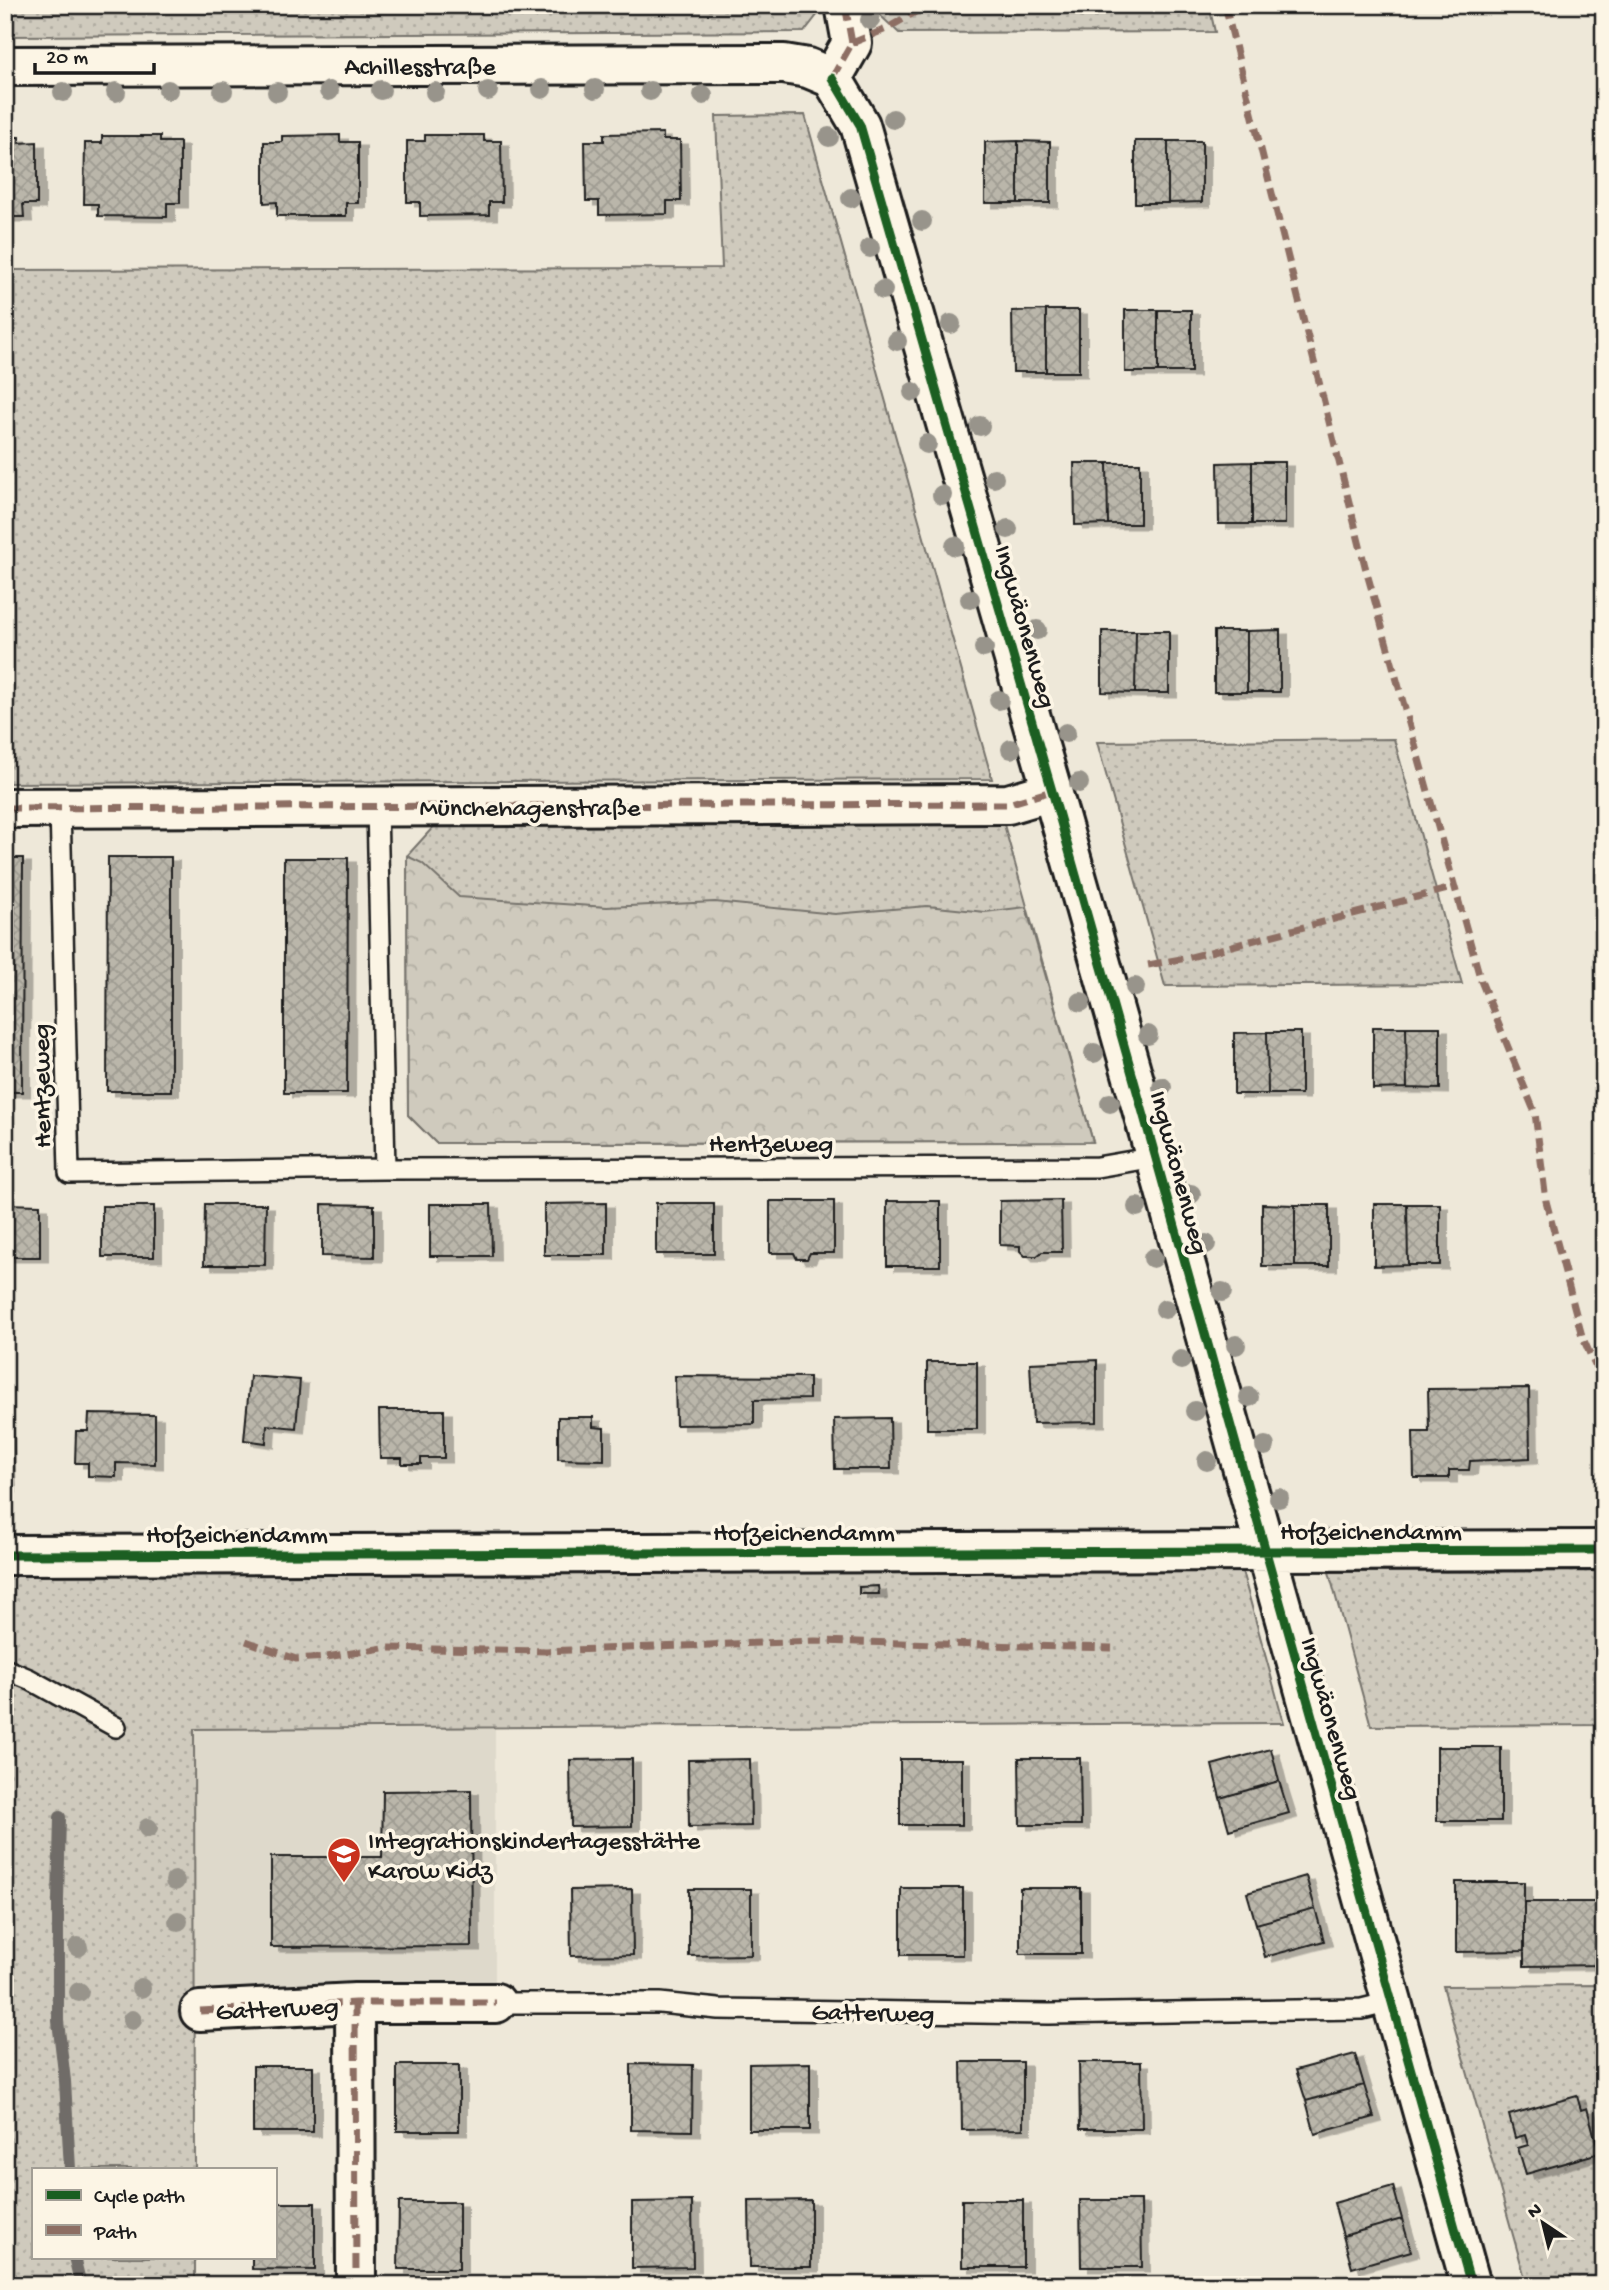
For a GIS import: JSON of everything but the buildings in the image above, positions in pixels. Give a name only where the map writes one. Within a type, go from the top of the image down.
[{"type":"street","points":[[832,78],[852,43],[845,5]]},
{"type":"street","name":"Achillesstraße","points":[[5,66],[784,64],[808,68],[832,78]]},
{"type":"street","name":"Ingwäonenweg","points":[[832,78],[860,125],[1052,791],[1471,2285]]},
{"type":"street","name":"Münchehagenstraße","points":[[5,808],[1008,804],[1052,791]]},
{"type":"street","name":"Hofzeichendamm","points":[[5,1555],[1604,1550]]},
{"type":"street","name":"Gatterweg","points":[[200,2011],[355,2003],[496,2003]]},
{"type":"street","name":"Gatterweg","points":[[355,2003],[356,2285]]},
{"type":"lane","points":[[377,806],[385,1169]]},
{"type":"lane","name":"Hentzeweg","points":[[60,807],[69,1173],[385,1169],[1097,1167],[1155,1157]]},
{"type":"lane","points":[[5,1669],[29,1679],[116,1727]]},
{"type":"lane","name":"Gatterweg","points":[[496,2003],[660,2003],[718,2009],[1049,2014],[1362,2009],[1390,2002]]},
{"type":"shaded area","name":"Integrationskindertagesstätte Karow Kidz","points":[[495,1728],[495,1988],[194,1988],[194,1729]]},
{"type":"green space","points":[[5,5],[825,5],[804,32],[5,36]]},
{"type":"green space","points":[[869,5],[1209,5],[1215,32],[899,33]]},
{"type":"green space","points":[[805,115],[992,779],[5,783],[5,270],[722,268],[716,116]]},
{"type":"green space","points":[[1394,739],[1462,984],[1165,986],[1097,742]]},
{"type":"green space","points":[[1003,821],[1093,1142],[436,1143],[408,1115],[407,856],[436,824]]},
{"type":"green space","points":[[407,856],[422,863],[459,897],[607,907],[715,902],[835,914],[927,906],[985,912],[1026,907],[1093,1142],[436,1143],[408,1115]]},
{"type":"green space","points":[[1242,1571],[1284,1723],[194,1729],[195,2168],[32,2168],[32,2258],[195,2258],[195,2285],[5,2285],[5,1575]]},
{"type":"green space","points":[[1604,1571],[1604,1725],[1371,1726],[1329,1572]]},
{"type":"green space","points":[[1604,1985],[1604,2285],[1527,2285],[1443,1986]]},
{"type":"waterway","points":[[60,1817],[58,2021],[65,2081],[70,2168]]},
{"type":"waterway","points":[[74,2258],[81,2285]]},
{"type":"marked path","points":[[832,78],[852,43],[845,5]]},
{"type":"marked path","points":[[852,43],[886,29],[924,7],[940,5]]},
{"type":"marked path","points":[[1225,5],[1365,566],[1481,981],[1535,1113],[1546,1201],[1582,1336],[1604,1386]]},
{"type":"marked path","points":[[5,808],[1008,804],[1052,791]]},
{"type":"marked path","points":[[1148,965],[1187,958],[1455,887]]},
{"type":"marked path","points":[[246,1641],[296,1659],[383,1648],[546,1651],[815,1641],[1112,1648]]},
{"type":"marked path","points":[[355,2003],[356,2285]]},
{"type":"marked path","points":[[200,2011],[355,2003],[496,2003]]},
{"type":"cycle path","points":[[832,78],[860,125],[1119,1026],[1471,2285]]},
{"type":"cycle path","points":[[5,1555],[1604,1550]]},
{"type":"place","name":"Integrationskindertagesstätte Karow Kidz","points":[[344,1884]]}]
